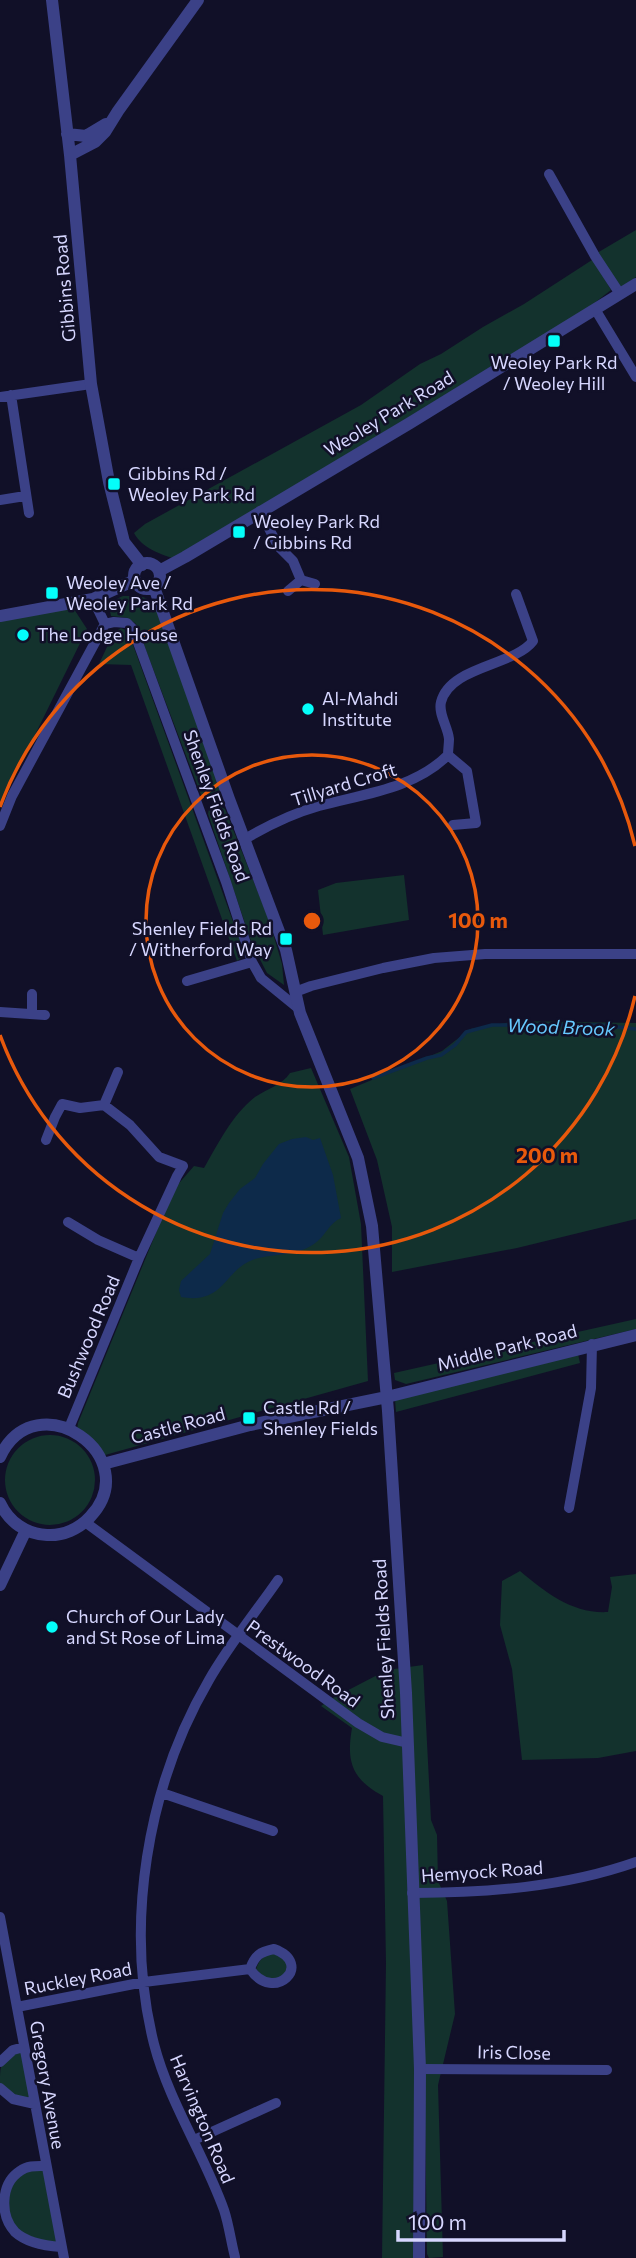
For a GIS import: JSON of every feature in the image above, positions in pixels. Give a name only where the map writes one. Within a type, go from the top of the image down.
[{"type":"street","name":"Gibbins Road","points":[[52,0],[70,155],[91,384],[109,482],[124,542],[142,565]]},
{"type":"street","points":[[70,155],[106,132],[198,0]]},
{"type":"street","points":[[67,134],[86,136],[113,119]]},
{"type":"street","points":[[549,174],[595,256],[620,294]]},
{"type":"street","name":"Weoley Park Road","points":[[159,571],[410,423],[636,284]]},
{"type":"street","points":[[595,309],[636,377]]},
{"type":"street","points":[[29,513],[5,396],[91,384]]},
{"type":"street","points":[[0,500],[25,496]]},
{"type":"street","points":[[260,511],[278,546],[293,561],[301,580]]},
{"type":"street","points":[[149,564],[159,571],[159,581],[154,587],[143,588],[135,580],[136,570],[142,565],[149,564]]},
{"type":"street","points":[[0,617],[93,599],[135,580]]},
{"type":"street","points":[[301,580],[316,584]]},
{"type":"street","points":[[288,591],[301,580]]},
{"type":"street","name":"Shenley Fields Road","points":[[154,587],[286,950],[299,1009]]},
{"type":"street","points":[[453,825],[476,823],[467,771],[448,755],[449,738],[440,708],[441,699],[452,685],[480,668],[527,649],[533,641],[516,594]]},
{"type":"street","points":[[0,826],[12,796],[105,624],[93,599]]},
{"type":"street","name":"Shenley Fields Road","points":[[105,624],[127,623],[133,629],[226,882],[252,962],[261,978],[303,1013],[358,1158],[368,1203],[387,1396],[408,1743],[420,2069],[419,2258]]},
{"type":"street","name":"Tillyard Croft","points":[[245,839],[316,807],[416,779],[448,755]]},
{"type":"street","points":[[295,992],[383,968],[434,958],[485,954],[636,954]]},
{"type":"street","points":[[187,981],[252,962]]},
{"type":"street","points":[[32,994],[32,1013]]},
{"type":"street","points":[[0,1013],[46,1014]]},
{"type":"street","points":[[47,1140],[62,1104],[80,1108],[104,1105],[118,1072]]},
{"type":"street","name":"Bushwood Road","points":[[69,1429],[139,1258],[183,1167],[159,1157],[130,1125],[104,1105]]},
{"type":"street","name":"Bushwood Road","points":[[68,1222],[97,1240],[139,1258]]},
{"type":"street","name":"Middle Park Road","points":[[387,1396],[636,1335]]},
{"type":"street","points":[[569,1508],[591,1388],[592,1344]]},
{"type":"street","name":"Castle Road","points":[[103,1464],[250,1425],[387,1396]]},
{"type":"street","points":[[0,1457],[9,1443],[26,1430],[48,1425],[69,1429],[92,1444],[103,1464],[105,1481],[100,1504],[85,1522],[63,1534],[50,1535],[26,1530],[9,1517],[0,1503]]},
{"type":"street","name":"Prestwood Road","points":[[85,1522],[358,1723],[382,1737],[408,1743]]},
{"type":"street","points":[[0,1585],[26,1530]]},
{"type":"street","name":"Harvington Road","points":[[235,2258],[225,2212],[167,2083],[154,2044],[140,1938],[144,1875],[153,1821],[178,1743],[202,1694],[278,1580]]},
{"type":"street","points":[[162,1793],[272,1831]]},
{"type":"street","name":"Hemyock Road","points":[[412,1893],[528,1887],[614,1870],[636,1862]]},
{"type":"street","name":"Gregory Avenue","points":[[0,1917],[62,2253]]},
{"type":"street","name":"Ruckley Road","points":[[17,2007],[144,1982],[250,1969]]},
{"type":"street","points":[[0,2062],[13,2050],[24,2047]]},
{"type":"street","name":"Iris Close","points":[[420,2069],[445,2067],[607,2070]]},
{"type":"street","points":[[0,2088],[13,2099],[35,2104]]},
{"type":"street","points":[[194,2140],[276,2103]]},
{"type":"street","points":[[46,2166],[31,2166],[20,2170],[12,2178],[2,2198],[1,2212],[16,2233],[62,2253]]},
{"type":"green space","points":[[636,230],[636,277],[621,287],[597,253]]},
{"type":"green space","points":[[592,260],[611,290],[588,308],[175,559],[147,547],[137,538],[134,533],[145,524],[361,405],[420,364],[524,304]]},
{"type":"green space","points":[[123,596],[145,598],[155,606],[222,793],[213,799],[201,795],[136,624],[128,618],[111,616],[112,603]]},
{"type":"green space","points":[[72,606],[87,629],[0,806],[0,621]]},
{"type":"green space","points":[[121,628],[128,631],[244,952],[237,961],[131,665],[99,664],[114,632]]},
{"type":"green space","points":[[217,805],[225,809],[269,920],[282,964],[284,985],[267,973],[252,944],[208,814],[209,809]]},
{"type":"green space","points":[[404,875],[409,920],[323,935],[318,890],[336,883]]},
{"type":"green space","points":[[517,1021],[636,1023],[636,1219],[517,1248],[392,1272],[392,1227],[377,1160],[350,1089],[442,1051],[470,1029]]},
{"type":"green space","points":[[311,1068],[349,1157],[361,1224],[368,1381],[98,1457],[77,1430],[78,1423],[174,1189],[194,1166],[204,1168],[226,1130],[247,1104],[283,1081],[290,1073]]},
{"type":"green space","points":[[636,1319],[636,1329],[406,1384],[395,1380],[394,1373]]},
{"type":"green space","points":[[578,1354],[580,1363],[396,1412],[395,1400]]},
{"type":"green space","points":[[50,1435],[67,1438],[82,1448],[92,1463],[95,1480],[92,1497],[82,1512],[67,1522],[50,1525],[33,1522],[18,1512],[8,1497],[5,1480],[8,1463],[18,1448],[33,1438]]},
{"type":"green space","points":[[520,1571],[561,1601],[595,1612],[608,1612],[612,1587],[610,1577],[636,1574],[636,1751],[598,1758],[522,1760],[512,1669],[500,1625],[502,1581]]},
{"type":"green space","points":[[423,1665],[431,1820],[437,1835],[438,1881],[447,1901],[455,2014],[438,2085],[443,2257],[429,2258],[427,2254],[424,2041],[416,2146],[414,2258],[382,2258],[386,1963],[383,1796],[364,1783],[354,1768],[350,1751],[352,1728],[321,1706],[387,1670]]},
{"type":"green space","points":[[275,1953],[289,1963],[286,1976],[267,1981],[256,1969],[263,1958]]},
{"type":"green space","points":[[21,2051],[32,2101],[22,2100],[0,2084],[3,2063]]},
{"type":"green space","points":[[46,2167],[61,2246],[16,2232],[4,2199],[21,2171]]},
{"type":"water","points":[[306,1137],[313,1140],[320,1138],[333,1175],[341,1218],[307,1248],[255,1259],[237,1270],[223,1285],[207,1296],[181,1297],[181,1281],[210,1254],[223,1213],[229,1203],[240,1189],[255,1178],[279,1144]]},
{"type":"waterway","name":"Wood Brook","points":[[373,1078],[441,1055],[455,1045],[466,1032],[492,1025],[600,1025],[636,1029]]},
{"type":"place","name":"Weoley Park Rd / Weoley Hill","points":[[554,341]]},
{"type":"place","name":"Gibbins Rd / Weoley Park Rd","points":[[114,484]]},
{"type":"place","name":"Weoley Park Rd / Gibbins Rd","points":[[239,532]]},
{"type":"place","name":"Weoley Ave / Weoley Park Rd","points":[[52,593]]},
{"type":"place","name":"The Lodge House","points":[[23,635]]},
{"type":"place","name":"Al-Mahdi Institute","points":[[308,709]]},
{"type":"place","name":"Shenley Fields Rd / Witherford Way","points":[[286,939]]},
{"type":"place","name":"Castle Rd / Shenley Fields","points":[[249,1418]]},
{"type":"place","name":"Church of Our Lady and St Rose of Lima","points":[[52,1627]]}]
